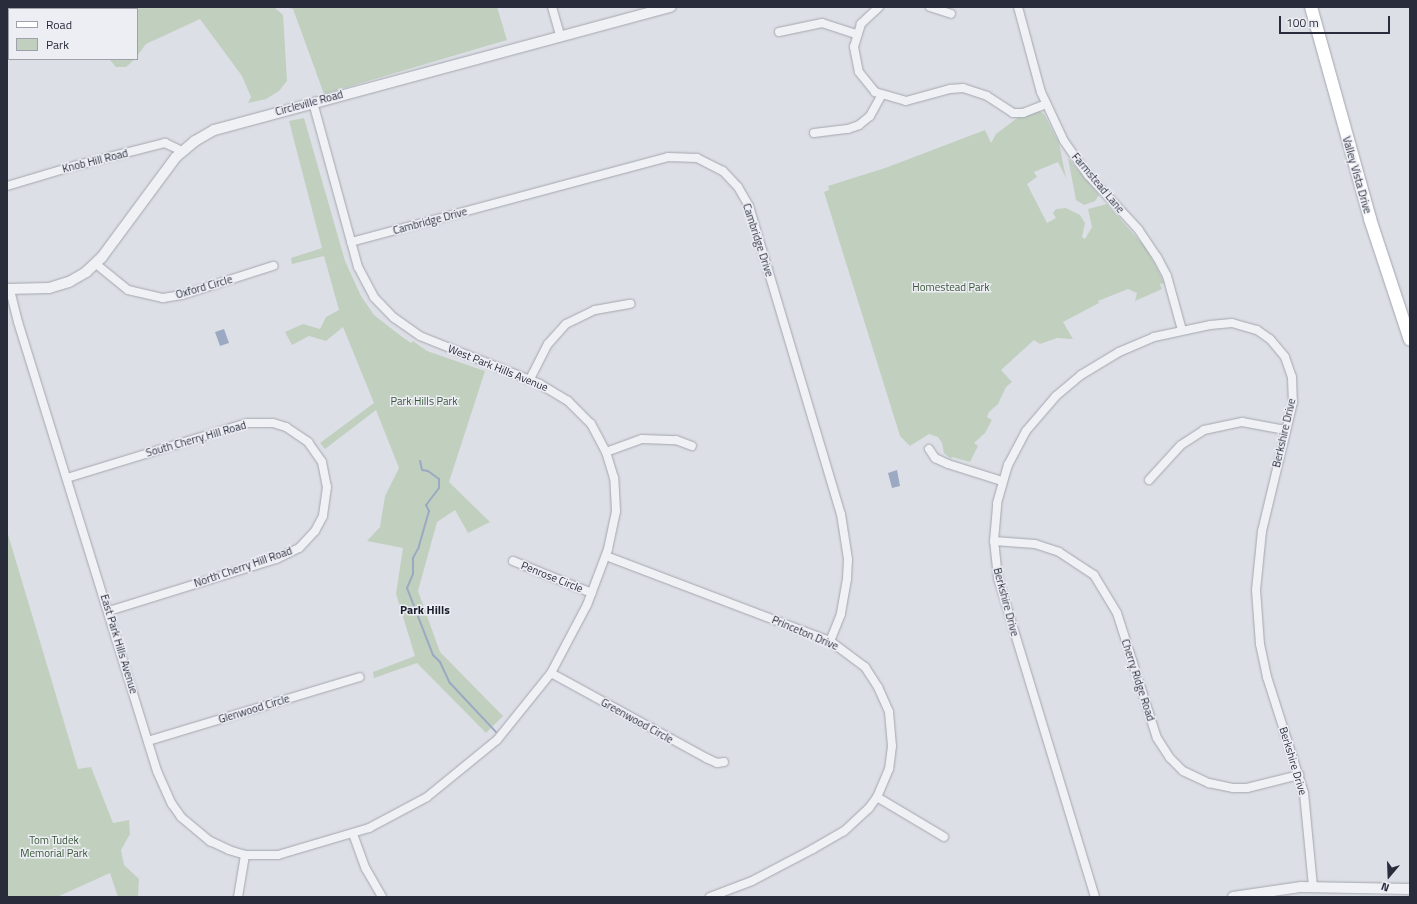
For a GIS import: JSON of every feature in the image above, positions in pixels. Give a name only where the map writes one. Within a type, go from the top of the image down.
[{"type":"main road","name":"Valley Vista Drive","points":[[1312,7],[1370,219],[1410,340]]},
{"type":"street","points":[[552,7],[560,35]]},
{"type":"street","name":"Circleville Road","points":[[9,289],[37,290],[59,286],[78,278],[96,264],[182,151],[204,135],[224,126],[560,35],[671,7]]},
{"type":"street","points":[[879,7],[866,17],[856,34],[854,56],[859,72],[868,86],[882,96],[906,101],[950,89],[963,88],[987,96],[1013,113],[1023,113],[1046,104]]},
{"type":"street","points":[[930,7],[951,14]]},
{"type":"street","name":"Farmstead Lane","points":[[1018,7],[1031,62],[1046,104],[1064,141],[1078,162],[1138,229],[1158,257],[1167,276],[1182,330]]},
{"type":"street","points":[[779,32],[822,23],[856,34]]},
{"type":"street","points":[[814,133],[848,129],[859,125],[870,116],[882,96]]},
{"type":"street","name":"West Park Hills Avenue","points":[[312,103],[351,242],[366,283],[374,297],[394,318],[432,342],[530,379],[555,391],[581,414],[606,452],[614,478],[616,511],[606,556],[592,593],[551,673],[497,740],[479,756],[427,796],[385,821],[353,834]]},
{"type":"street","name":"Knob Hill Road","points":[[7,186],[74,166],[165,143],[182,151]]},
{"type":"street","name":"Cambridge Drive","points":[[351,242],[668,157],[697,158],[723,171],[738,187],[748,206],[841,514],[848,559],[847,579],[841,614],[830,641]]},
{"type":"street","name":"Oxford Circle","points":[[96,264],[128,290],[163,298],[182,295],[273,266]]},
{"type":"street","name":"East Park Hills Avenue","points":[[9,289],[162,785],[181,817],[210,841],[245,855],[278,855],[353,834]]},
{"type":"street","points":[[530,379],[548,344],[566,324],[595,310],[630,304]]},
{"type":"street","name":"Berkshire Drive","points":[[1094,897],[998,578],[994,541],[997,503],[1002,481],[1026,431],[1056,396],[1106,358],[1154,337],[1210,325],[1245,325],[1257,330],[1280,348],[1289,365],[1294,389],[1262,531],[1256,590],[1260,644],[1267,677],[1299,775],[1307,811],[1313,887]]},
{"type":"street","points":[[1149,480],[1181,445],[1204,430],[1242,422],[1285,430]]},
{"type":"street","name":"South Cherry Hill Road","points":[[67,478],[247,424],[260,423],[286,427],[308,442],[322,462],[325,476]]},
{"type":"street","points":[[606,452],[642,439],[676,440],[692,446]]},
{"type":"street","points":[[929,449],[935,458],[948,464],[1002,481]]},
{"type":"street","name":"North Cherry Hill Road","points":[[108,610],[276,559],[299,548],[315,531],[324,516],[326,504],[325,476]]},
{"type":"street","name":"Cherry Ridge Road","points":[[994,541],[1035,544],[1058,552],[1094,575],[1117,613],[1157,738],[1170,758],[1183,771],[1209,783],[1233,788],[1247,788],[1299,775]]},
{"type":"street","name":"Princeton Drive","points":[[606,556],[830,641],[865,667],[878,687],[888,712],[892,733],[891,757],[885,780],[877,797],[844,831],[752,882],[714,896]]},
{"type":"street","name":"Penrose Circle","points":[[512,561],[592,593]]},
{"type":"street","name":"Greenwood Circle","points":[[551,673],[706,758],[717,763],[724,762]]},
{"type":"street","name":"Glenwood Circle","points":[[148,741],[360,677]]},
{"type":"street","points":[[877,797],[944,837]]},
{"type":"street","points":[[353,834],[366,869],[382,897]]},
{"type":"street","points":[[238,897],[245,855]]},
{"type":"street","points":[[1232,897],[1313,887],[1410,890]]},
{"type":"green space","points":[[274,7],[283,15],[287,81],[279,91],[266,99],[248,103],[251,97],[242,76],[200,19],[146,44],[138,55],[138,8],[13,8]]},
{"type":"green space","points":[[285,7],[497,7],[507,40],[324,94],[293,9]]},
{"type":"green space","points":[[110,60],[134,60],[126,67],[116,67]]},
{"type":"green space","name":"Homestead Park","points":[[1038,110],[1044,114],[1059,143],[1066,178],[1058,162],[1034,172],[1037,177],[1027,184],[1047,223],[1056,218],[1053,213],[1056,209],[1066,208],[1080,215],[1085,223],[1082,237],[1085,239],[1092,227],[1088,209],[1107,204],[1146,248],[1164,283],[1160,284],[1162,289],[1135,301],[1137,293],[1128,289],[1098,301],[1099,303],[1063,322],[1073,339],[1057,338],[1040,344],[1034,340],[1001,370],[1012,382],[1006,387],[998,404],[989,412],[987,417],[992,420],[985,433],[974,443],[978,446],[970,462],[952,457],[951,459],[944,453],[942,443],[938,437],[929,434],[910,446],[900,436],[824,192],[829,190],[828,186],[888,167],[985,130],[991,143],[996,134],[1020,116]]},
{"type":"green space","name":"Park Hills Park","points":[[304,118],[345,261],[361,296],[374,315],[411,343],[413,341],[427,351],[485,371],[449,482],[490,522],[468,533],[455,510],[437,522],[418,591],[440,652],[503,716],[486,733],[417,663],[374,678],[373,672],[415,656],[396,594],[403,548],[367,541],[380,527],[385,496],[399,468],[376,410],[325,449],[320,443],[374,403],[343,327],[326,341],[309,336],[292,345],[285,332],[303,324],[320,329],[326,317],[339,310],[324,256],[292,264],[291,258],[322,248],[289,121]]},
{"type":"green space","points":[[1068,158],[1099,195],[1095,201],[1084,205],[1076,200]]},
{"type":"green space","name":"Tom Tudek Memorial Park","points":[[7,531],[78,769],[91,767],[113,823],[129,820],[130,834],[121,850],[124,865],[139,879],[138,897],[118,897],[110,873],[57,897],[7,897]]},
{"type":"water","points":[[224,329],[229,343],[220,346],[215,332]]},
{"type":"water","points":[[897,470],[900,486],[892,488],[888,473]]},
{"type":"waterway","points":[[420,461],[422,470],[428,471],[439,479],[439,488],[426,505],[429,511],[419,547],[413,558],[413,574],[407,588],[433,655],[440,662],[450,683],[496,732]]},
{"type":"district","name":"Park Hills","points":[[425,610]]}]
